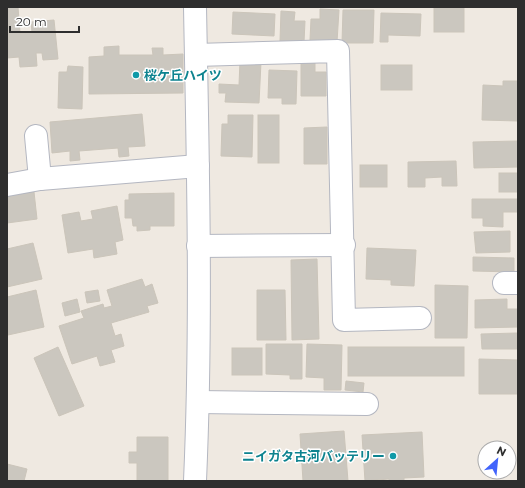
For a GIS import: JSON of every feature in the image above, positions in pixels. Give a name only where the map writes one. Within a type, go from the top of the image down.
[{"type":"street","points":[[195,7],[198,166],[198,402],[195,481]]},
{"type":"street","points":[[196,55],[338,51],[344,246],[344,320],[420,318]]},
{"type":"street","points":[[36,136],[40,179]]},
{"type":"street","points":[[7,185],[40,179],[198,166]]},
{"type":"street","points":[[198,246],[344,246]]},
{"type":"street","points":[[198,402],[367,404]]},
{"type":"building","points":[[7,7],[18,7],[20,33],[32,32],[31,22],[54,20],[58,59],[43,60],[42,53],[36,53],[37,66],[20,67],[19,57],[7,58]]},
{"type":"building","points":[[434,7],[464,7],[464,32],[434,32]]},
{"type":"building","points":[[320,9],[339,10],[337,42],[310,40],[311,19],[320,19]]},
{"type":"building","points":[[343,10],[374,10],[373,43],[342,43]]},
{"type":"building","points":[[281,11],[295,12],[294,21],[305,21],[304,42],[280,41]]},
{"type":"building","points":[[233,12],[275,14],[274,36],[232,34]]},
{"type":"building","points":[[381,13],[421,14],[420,36],[388,35],[388,42],[380,42]]},
{"type":"building","name":"桜ケ丘ハイツ","points":[[119,46],[119,55],[153,55],[152,48],[163,48],[163,55],[183,54],[183,93],[89,94],[89,57],[104,56],[104,47]]},
{"type":"building","points":[[240,61],[261,62],[259,103],[225,102],[226,93],[219,93],[219,84],[239,85]]},
{"type":"building","points":[[301,62],[315,63],[315,72],[326,72],[326,96],[301,96]]},
{"type":"building","points":[[381,65],[412,65],[412,90],[381,90]]},
{"type":"building","points":[[68,66],[83,67],[82,109],[58,108],[59,72],[67,72]]},
{"type":"building","points":[[269,70],[297,71],[296,104],[282,104],[282,98],[268,98]]},
{"type":"building","points":[[503,81],[518,81],[518,121],[482,120],[483,85],[503,86]]},
{"type":"building","points":[[142,114],[145,146],[128,147],[129,156],[119,157],[118,148],[79,151],[80,160],[70,161],[70,151],[52,153],[50,122]]},
{"type":"building","points":[[228,115],[253,115],[252,157],[221,156],[222,124],[228,124]]},
{"type":"building","points":[[258,115],[279,115],[279,163],[258,163]]},
{"type":"building","points":[[327,127],[327,164],[304,164],[304,128]]},
{"type":"building","points":[[518,141],[518,167],[474,168],[473,142]]},
{"type":"building","points":[[456,161],[457,186],[442,186],[442,177],[425,178],[425,187],[408,187],[408,162]]},
{"type":"building","points":[[360,165],[387,165],[387,187],[360,187]]},
{"type":"building","points":[[499,173],[518,173],[518,192],[499,192]]},
{"type":"building","points":[[34,192],[37,219],[7,223],[7,195]]},
{"type":"building","points":[[174,193],[174,226],[150,226],[150,230],[137,231],[137,226],[133,226],[132,218],[125,218],[125,200],[129,200],[129,194]]},
{"type":"building","points":[[472,199],[518,199],[518,212],[503,212],[503,227],[483,226],[483,218],[472,218]]},
{"type":"building","points":[[117,206],[123,240],[115,242],[117,254],[94,258],[93,249],[68,253],[62,215],[79,212],[81,221],[93,219],[91,211]]},
{"type":"building","points":[[510,231],[510,252],[476,253],[474,232]]},
{"type":"building","points":[[33,243],[42,279],[7,287],[7,249]]},
{"type":"building","points":[[367,248],[416,250],[414,286],[391,285],[391,280],[366,279]]},
{"type":"building","points":[[473,257],[514,258],[514,272],[473,271]]},
{"type":"building","points":[[317,259],[319,339],[292,340],[291,260]]},
{"type":"building","points":[[142,279],[145,287],[152,284],[158,303],[147,306],[149,312],[111,323],[115,336],[121,334],[124,346],[111,350],[115,362],[100,366],[97,356],[72,364],[59,326],[84,318],[81,311],[103,304],[104,308],[112,306],[107,290]]},
{"type":"building","points":[[435,285],[468,286],[467,338],[435,338]]},
{"type":"building","points":[[36,290],[44,327],[8,335],[7,297]]},
{"type":"building","points":[[98,290],[100,301],[87,303],[85,292]]},
{"type":"building","points":[[257,290],[285,290],[286,340],[257,340]]},
{"type":"building","points":[[77,299],[80,312],[65,316],[62,303]]},
{"type":"building","points":[[507,299],[507,309],[518,309],[518,327],[475,328],[475,300]]},
{"type":"building","points":[[517,333],[517,349],[482,349],[481,334]]},
{"type":"building","points":[[266,344],[302,344],[302,379],[290,379],[290,375],[266,374]]},
{"type":"building","points":[[307,344],[342,345],[341,390],[324,390],[324,378],[306,377]]},
{"type":"building","points":[[58,347],[84,406],[59,416],[34,358]]},
{"type":"building","points":[[348,347],[464,347],[464,376],[348,376]]},
{"type":"building","points":[[232,348],[262,348],[262,375],[232,375]]},
{"type":"building","points":[[479,359],[518,360],[518,394],[479,394]]},
{"type":"building","points":[[346,381],[364,383],[363,392],[345,390]]},
{"type":"building","points":[[344,431],[348,481],[303,481],[300,434]]},
{"type":"building","name":"ニイガタ古河バッテリー","points":[[422,432],[424,477],[404,478],[404,481],[389,481],[389,479],[365,481],[362,435]]},
{"type":"building","points":[[137,437],[168,437],[168,481],[137,481],[137,463],[129,463],[129,452],[137,452]]},
{"type":"building","points":[[7,464],[27,469],[24,481],[7,481]]},
{"type":"place","name":"桜ケ丘ハイツ","points":[[136,75]]},
{"type":"place","name":"ニイガタ古河バッテリー","points":[[393,456]]}]
